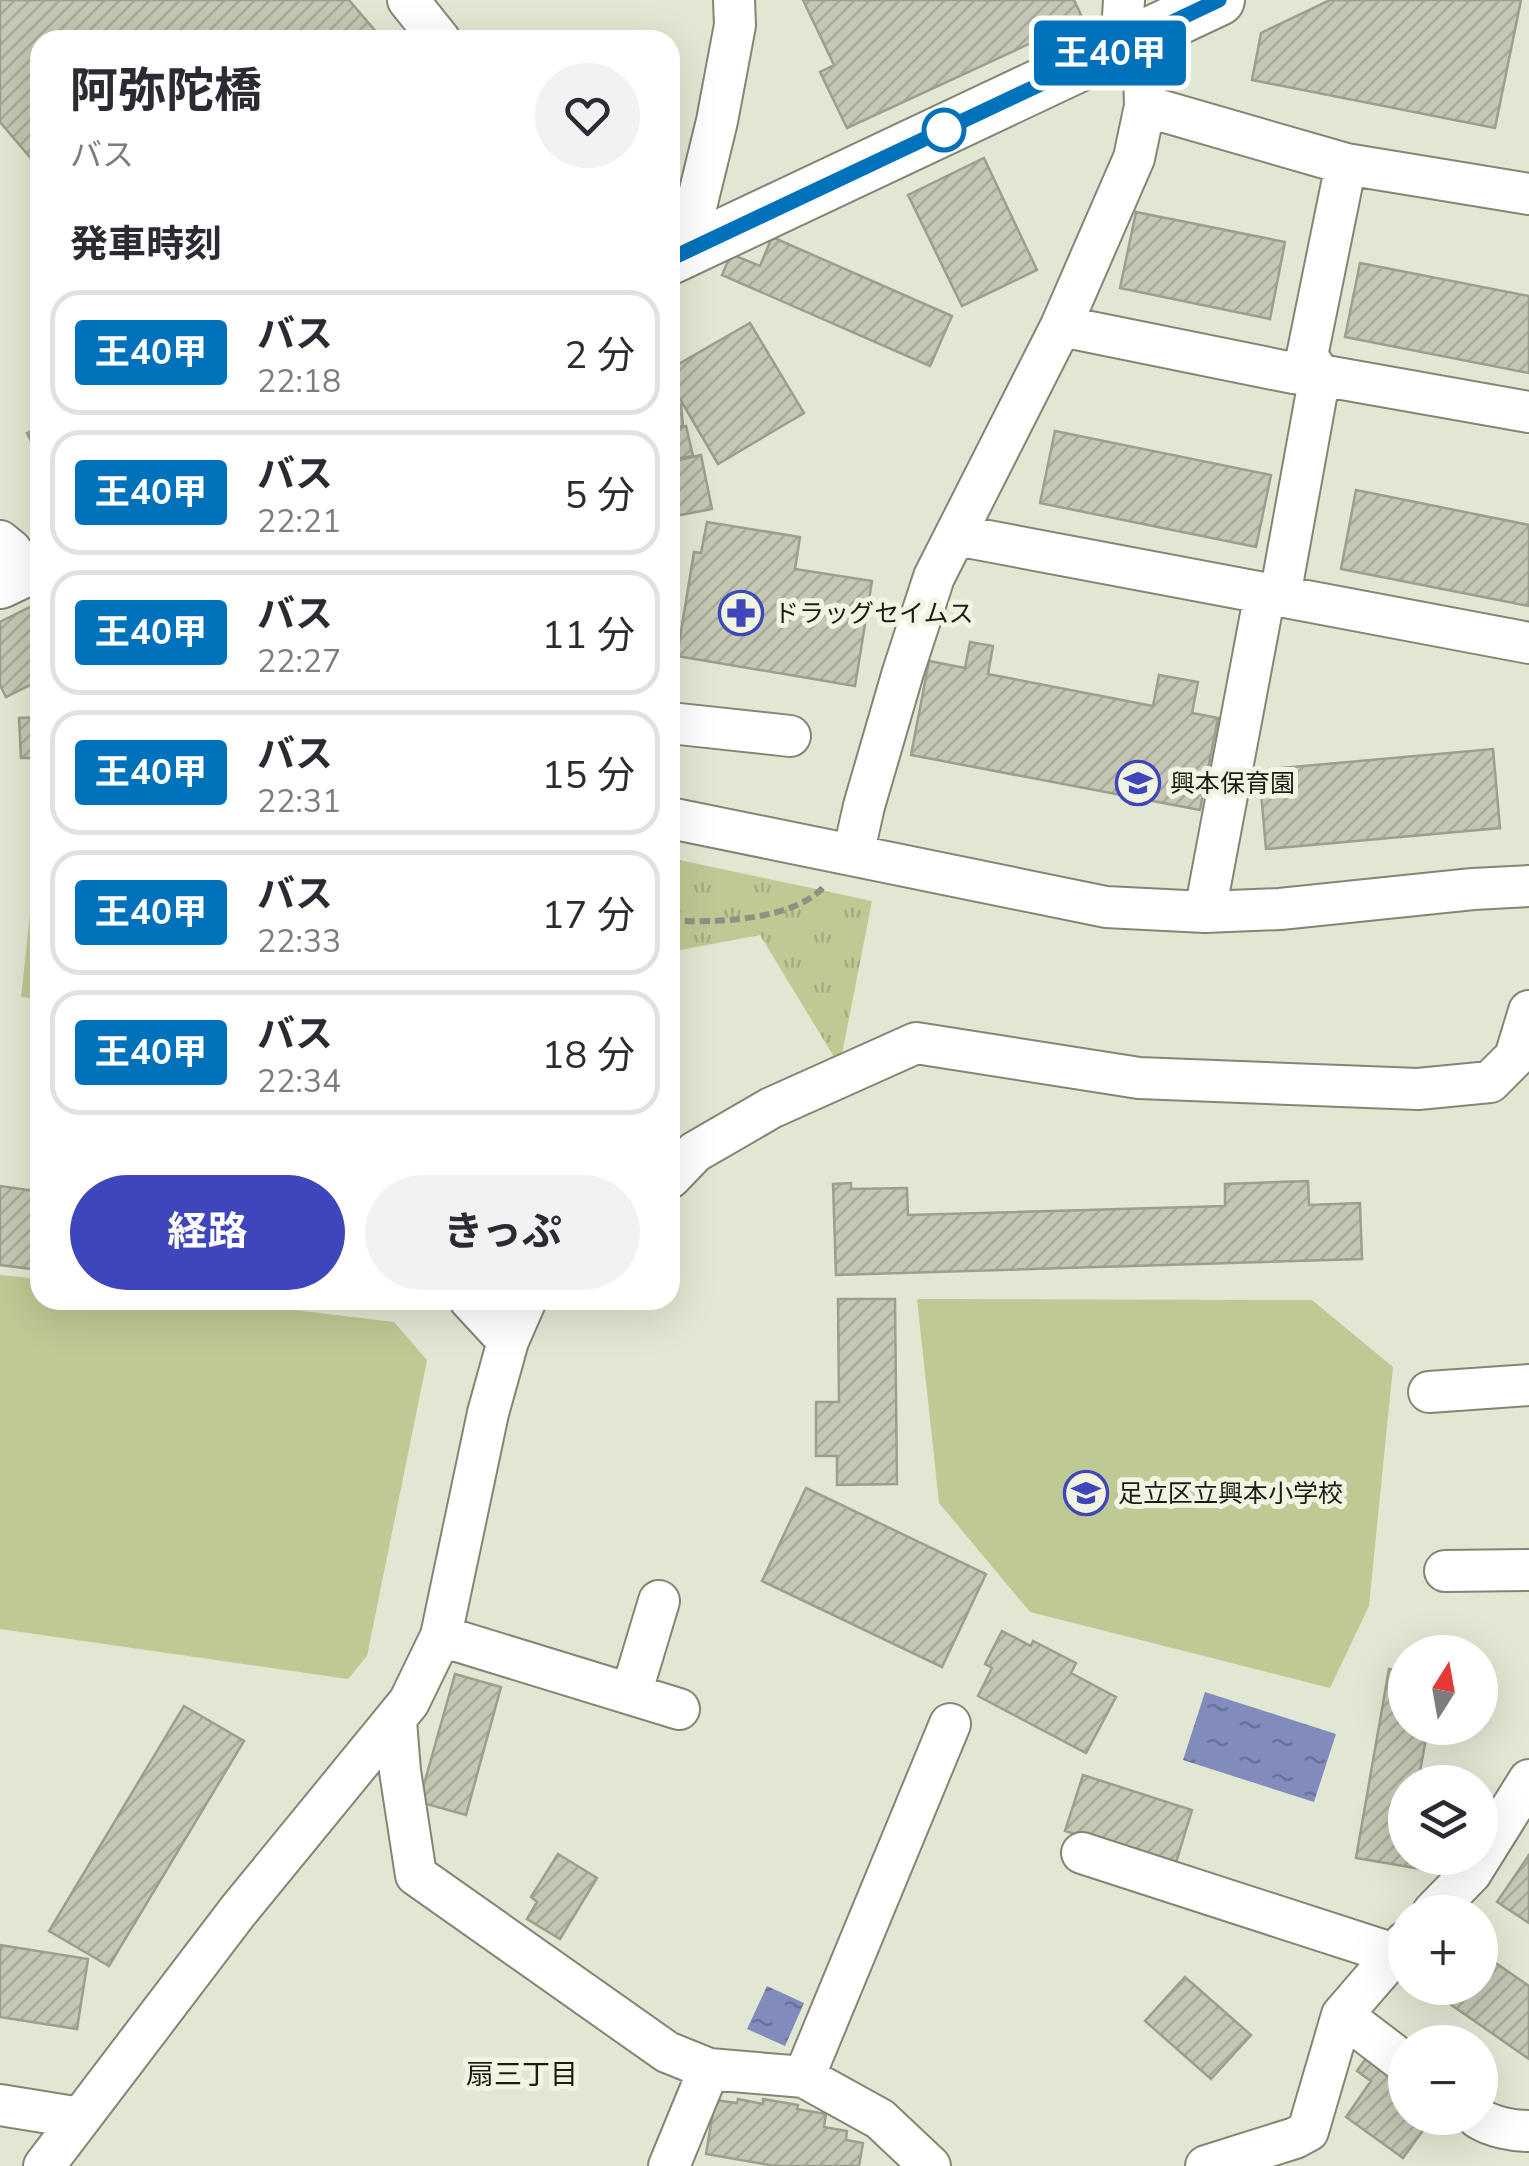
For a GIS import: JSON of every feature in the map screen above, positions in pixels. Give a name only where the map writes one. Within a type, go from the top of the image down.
[{"type":"main road","points":[[680,254],[1129,21],[1219,0]]},
{"type":"street","points":[[408,0],[432,30]]},
{"type":"street","points":[[680,248],[717,121],[735,25],[734,0]]},
{"type":"street","points":[[840,865],[864,806],[934,577],[1061,326],[1134,158],[1145,106],[1144,68],[1129,21]]},
{"type":"street","points":[[1145,106],[1346,164],[1529,194]]},
{"type":"street","points":[[1206,912],[1320,375],[1307,356],[1346,164]]},
{"type":"street","points":[[1061,326],[1294,373],[1529,412]]},
{"type":"street","points":[[956,535],[1529,643]]},
{"type":"street","points":[[680,724],[790,736]]},
{"type":"street","points":[[680,821],[840,865],[1106,907],[1206,912],[1280,909],[1529,886]]},
{"type":"street","points":[[680,1168],[695,1152],[771,1108],[916,1043],[1139,1078],[1418,1089],[1490,1082],[1515,1057],[1529,1012]]},
{"type":"street","points":[[479,1310],[508,1341]]},
{"type":"street","points":[[44,2166],[238,1912],[409,1702],[441,1636],[488,1413],[508,1341],[522,1310]]},
{"type":"street","points":[[1428,1392],[1529,1386]]},
{"type":"street","points":[[1445,1571],[1529,1570]]},
{"type":"street","points":[[632,1694],[660,1601]]},
{"type":"street","points":[[441,1636],[679,1709]]},
{"type":"street","points":[[396,1721],[416,1875],[667,2052],[709,2069],[804,2077],[880,2119],[930,2166]]},
{"type":"street","points":[[804,2077],[950,1724]]},
{"type":"street","points":[[1450,1895],[1471,1873],[1529,1780]]},
{"type":"street","points":[[1082,1853],[1388,1945]]},
{"type":"street","points":[[1206,2166],[1308,2131],[1342,2015],[1388,1961]]},
{"type":"street","points":[[1342,2015],[1388,2049]]},
{"type":"street","points":[[669,2166],[709,2069]]},
{"type":"street","points":[[0,2105],[80,2118]]},
{"type":"street","points":[[1498,2126],[1529,2131]]},
{"type":"path","points":[[680,921],[738,920],[798,907],[817,896],[840,865]]},
{"type":"green space","points":[[680,860],[872,901],[842,1054],[834,1057],[760,935],[680,950]]},
{"type":"green space","points":[[30,915],[30,998],[21,997]]},
{"type":"green space","points":[[0,1275],[30,1278],[30,1310],[295,1310],[394,1322],[427,1360],[367,1656],[348,1679],[0,1629]]},
{"type":"green space","points":[[917,1299],[1312,1300],[1393,1367],[1369,1606],[1330,1688],[1030,1612],[939,1503]]},
{"type":"water","points":[[1205,1692],[1336,1734],[1314,1802],[1183,1760]]},
{"type":"water","points":[[767,1986],[804,2003],[785,2046],[747,2029]]},
{"type":"building","points":[[0,0],[349,0],[374,30],[30,30],[30,157],[0,122]]},
{"type":"building","points":[[803,0],[1074,0],[1083,19],[847,128],[820,72],[834,65]]},
{"type":"building","points":[[1330,0],[1521,0],[1495,128],[1252,80],[1261,33]]},
{"type":"building","points":[[984,158],[1037,270],[962,306],[908,195]]},
{"type":"building","points":[[1136,212],[1285,242],[1270,319],[1120,288]]},
{"type":"building","points":[[772,237],[952,316],[930,366],[722,275],[731,254],[760,266]]},
{"type":"building","points":[[1360,263],[1529,296],[1529,373],[1345,337]]},
{"type":"building","points":[[750,323],[804,413],[718,464],[680,399],[680,363]]},
{"type":"building","points":[[686,426],[693,456],[680,458],[680,428]]},
{"type":"building","points":[[1055,431],[1271,475],[1256,547],[1040,503]]},
{"type":"building","points":[[701,455],[712,509],[680,515],[680,460]]},
{"type":"building","points":[[1356,490],[1529,525],[1529,606],[1341,569]]},
{"type":"building","points":[[707,522],[800,537],[795,569],[872,581],[855,686],[680,657],[694,552],[701,553]]},
{"type":"building","points":[[30,607],[30,685],[6,697],[0,685],[0,622]]},
{"type":"building","points":[[970,642],[993,646],[988,674],[1153,706],[1159,675],[1198,682],[1192,713],[1218,718],[1200,810],[911,755],[929,661],[965,668]]},
{"type":"building","points":[[30,717],[30,758],[21,758],[19,718]]},
{"type":"building","points":[[1493,749],[1500,828],[1266,849],[1259,770]]},
{"type":"building","points":[[1308,1181],[1309,1205],[1360,1203],[1362,1259],[836,1275],[833,1184],[851,1183],[851,1189],[907,1188],[908,1215],[1225,1206],[1225,1184]]},
{"type":"building","points":[[0,1186],[30,1190],[30,1269],[0,1265]]},
{"type":"building","points":[[838,1299],[895,1299],[897,1484],[837,1485],[837,1456],[816,1456],[816,1402],[839,1402]]},
{"type":"building","points":[[806,1488],[986,1574],[942,1667],[762,1581]]},
{"type":"building","points":[[1002,1631],[1031,1646],[1033,1641],[1076,1663],[1071,1673],[1116,1697],[1086,1753],[978,1696],[992,1668],[985,1664]]},
{"type":"building","points":[[455,1674],[501,1687],[466,1815],[419,1802]]},
{"type":"building","points":[[1388,1675],[1388,1745],[1425,1745],[1421,1765],[1388,1765],[1388,1863],[1356,1858]]},
{"type":"building","points":[[184,1706],[244,1741],[109,1966],[49,1931]]},
{"type":"building","points":[[1083,1775],[1192,1810],[1175,1866],[1065,1831]]},
{"type":"building","points":[[558,1854],[597,1878],[560,1939],[527,1919],[537,1902],[531,1897]]},
{"type":"building","points":[[1529,1855],[1529,1923],[1498,1901]]},
{"type":"building","points":[[0,1945],[88,1959],[77,2029],[0,2017]]},
{"type":"building","points":[[1498,1964],[1529,1986],[1529,2059],[1498,2037],[1498,2025],[1480,2025],[1451,2005],[1498,2005]]},
{"type":"building","points":[[1185,1977],[1251,2035],[1211,2079],[1145,2021]]},
{"type":"building","points":[[1369,2054],[1388,2068],[1388,2135],[1420,2135],[1403,2158],[1346,2117],[1371,2081],[1357,2071]]},
{"type":"building","points":[[738,2099],[763,2104],[763,2099],[826,2114],[824,2127],[847,2131],[846,2140],[863,2143],[859,2166],[775,2166],[706,2154],[715,2100],[737,2103]]},
{"type":"bus line","name":"王40甲","points":[[680,254],[1219,0]]},
{"type":"place","name":"ドラッグセイムス","points":[[741,613]]},
{"type":"place","name":"興本保育園","points":[[1138,783]]},
{"type":"place","name":"足立区立興本小学校","points":[[1086,1493]]},
{"type":"district","name":"扇三丁目","points":[[522,2074]]}]
